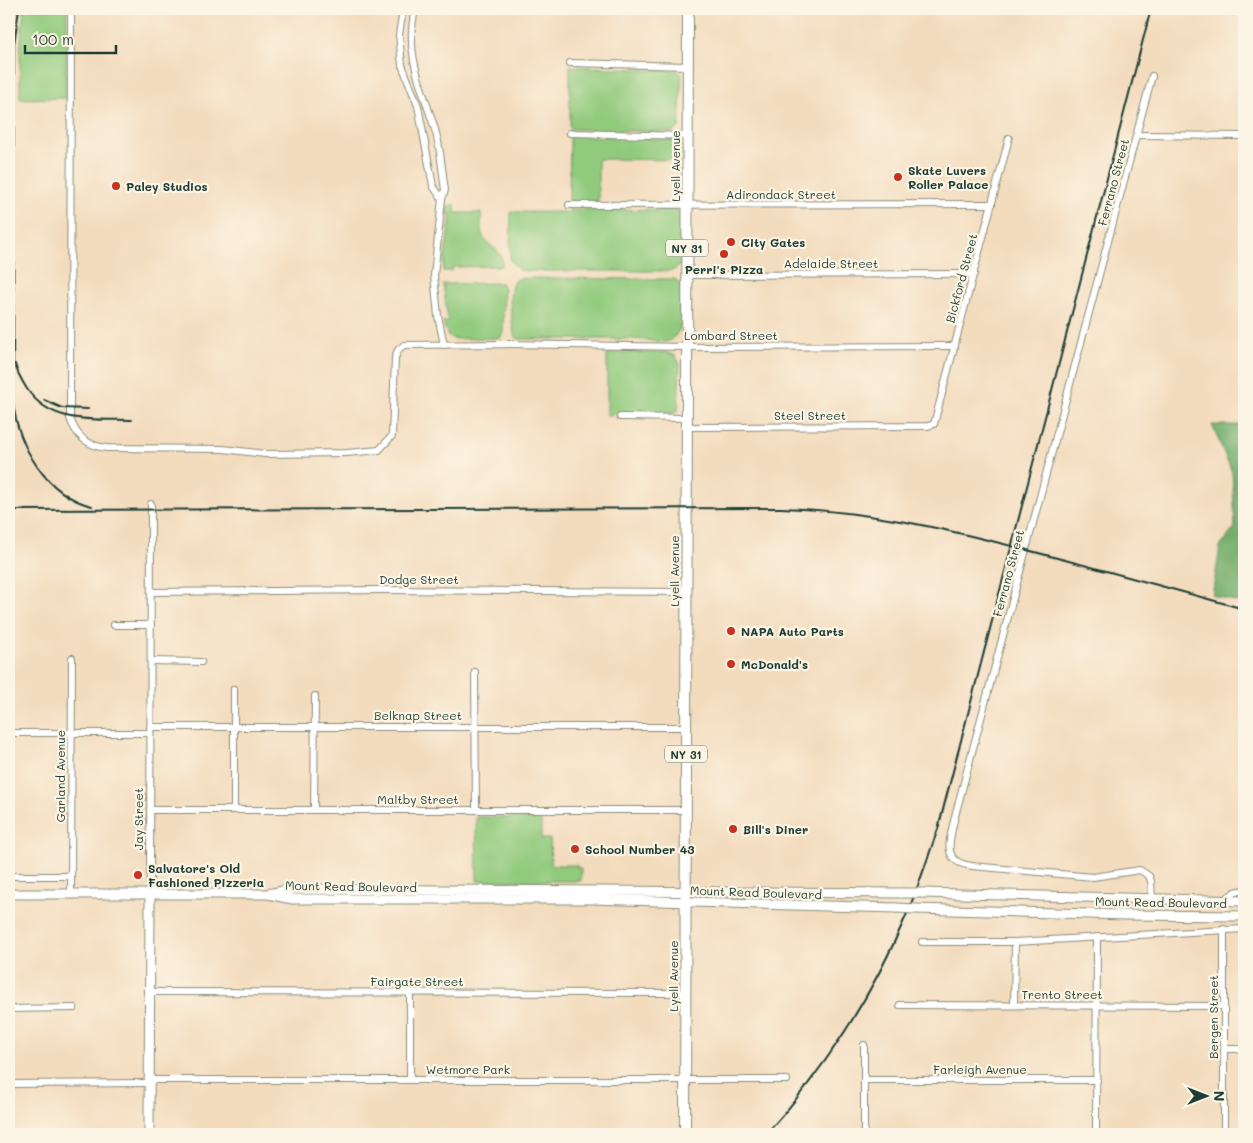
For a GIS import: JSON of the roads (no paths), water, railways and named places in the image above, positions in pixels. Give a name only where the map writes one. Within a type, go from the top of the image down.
[{"type":"main road","name":"Lyell Avenue","points":[[685,1134],[688,9]]},
{"type":"main road","name":"Mount Read Boulevard","points":[[9,894],[268,894],[293,889],[685,890],[921,893],[1222,902],[1244,901]]},
{"type":"main road","name":"Jay Street","points":[[149,1134],[150,894]]},
{"type":"main road","name":"Mount Read Boulevard","points":[[268,894],[292,899],[590,899],[1125,915],[1244,916]]},
{"type":"main road","points":[[1125,915],[1144,907],[1152,900],[1178,915]]},
{"type":"street","name":"Lombard Street","points":[[71,9],[70,409],[72,424],[76,433],[92,445],[107,448],[223,449],[265,454],[347,453],[379,450],[392,436],[394,423],[394,358],[398,350],[404,345],[955,346]]},
{"type":"street","points":[[403,9],[399,35],[402,65],[418,106],[433,186],[442,199]]},
{"type":"street","points":[[415,9],[411,32],[411,48],[416,72],[436,134],[445,190],[442,199],[434,275],[437,308],[444,345]]},
{"type":"street","points":[[570,63],[688,66]]},
{"type":"street","name":"Ferrano Street","points":[[1152,76],[955,816],[949,849],[952,857],[958,862],[972,866],[1093,876],[1140,870],[1149,876],[1152,900]]},
{"type":"street","points":[[570,133],[688,136]]},
{"type":"street","points":[[1137,135],[1244,136]]},
{"type":"street","name":"Bickford Street","points":[[934,424],[1009,138]]},
{"type":"street","name":"Adirondack Street","points":[[569,205],[992,204]]},
{"type":"street","name":"Adelaide Street","points":[[687,275],[974,274]]},
{"type":"street","name":"Steel Street","points":[[620,417],[687,422],[928,426],[934,424]]},
{"type":"street","name":"Jay Street","points":[[150,894],[151,504]]},
{"type":"street","name":"Dodge Street","points":[[151,592],[380,590],[686,592]]},
{"type":"street","points":[[114,625],[151,625]]},
{"type":"street","name":"Garland Avenue","points":[[71,894],[72,658]]},
{"type":"street","points":[[151,661],[201,662]]},
{"type":"street","points":[[475,672],[476,810]]},
{"type":"street","points":[[234,689],[234,810]]},
{"type":"street","points":[[314,810],[315,696]]},
{"type":"street","name":"Belknap Street","points":[[9,733],[234,727],[686,727]]},
{"type":"street","name":"Maltby Street","points":[[150,810],[686,810]]},
{"type":"street","points":[[9,876],[71,876]]},
{"type":"street","name":"Mount Read Boulevard","points":[[1222,902],[1236,892],[1244,890]]},
{"type":"street","name":"Bergen Street","points":[[1224,929],[1224,1133]]},
{"type":"street","points":[[922,942],[1015,942],[1244,929]]},
{"type":"street","points":[[1096,1134],[1097,937]]},
{"type":"street","points":[[1014,1005],[1015,942]]},
{"type":"street","name":"Fairgate Street","points":[[150,992],[685,993]]},
{"type":"street","points":[[410,992],[410,1080]]},
{"type":"street","name":"Trento Street","points":[[900,1006],[1224,1006]]},
{"type":"street","points":[[9,1009],[74,1008]]},
{"type":"street","points":[[864,1045],[864,1134]]},
{"type":"street","points":[[1224,1049],[1244,1049]]},
{"type":"street","name":"Wetmore Park","points":[[9,1084],[410,1080],[787,1080]]},
{"type":"street","name":"Farleigh Avenue","points":[[864,1080],[1097,1080]]},
{"type":"street","points":[[1224,1133],[1244,1131]]},
{"type":"railway","points":[[10,9],[10,29]]},
{"type":"railway","points":[[19,9],[14,44],[13,402],[21,435],[37,466],[48,480],[61,491],[76,500],[92,506]]},
{"type":"railway","points":[[766,1134],[807,1085],[862,1004],[905,918],[938,829],[1151,9]]},
{"type":"railway","points":[[15,364],[18,374],[27,389],[37,401],[48,409],[74,418],[132,420]]},
{"type":"railway","points":[[44,400],[62,408],[88,409]]},
{"type":"railway","points":[[9,510],[781,508],[817,510],[922,525],[992,541],[1244,609]]},
{"type":"place","name":"Skate Luvers Roller Palace","points":[[898,177]]},
{"type":"place","name":"Paley Studios","points":[[116,186]]},
{"type":"place","name":"City Gates","points":[[731,242]]},
{"type":"place","name":"Perri's Pizza","points":[[724,254]]},
{"type":"place","name":"NAPA Auto Parts","points":[[731,631]]},
{"type":"place","name":"McDonald's","points":[[731,664]]},
{"type":"place","name":"Bill's Diner","points":[[733,829]]},
{"type":"place","name":"School Number 43","points":[[575,849]]},
{"type":"place","name":"Salvatore's Old Fashioned Pizzeria","points":[[138,875]]}]
